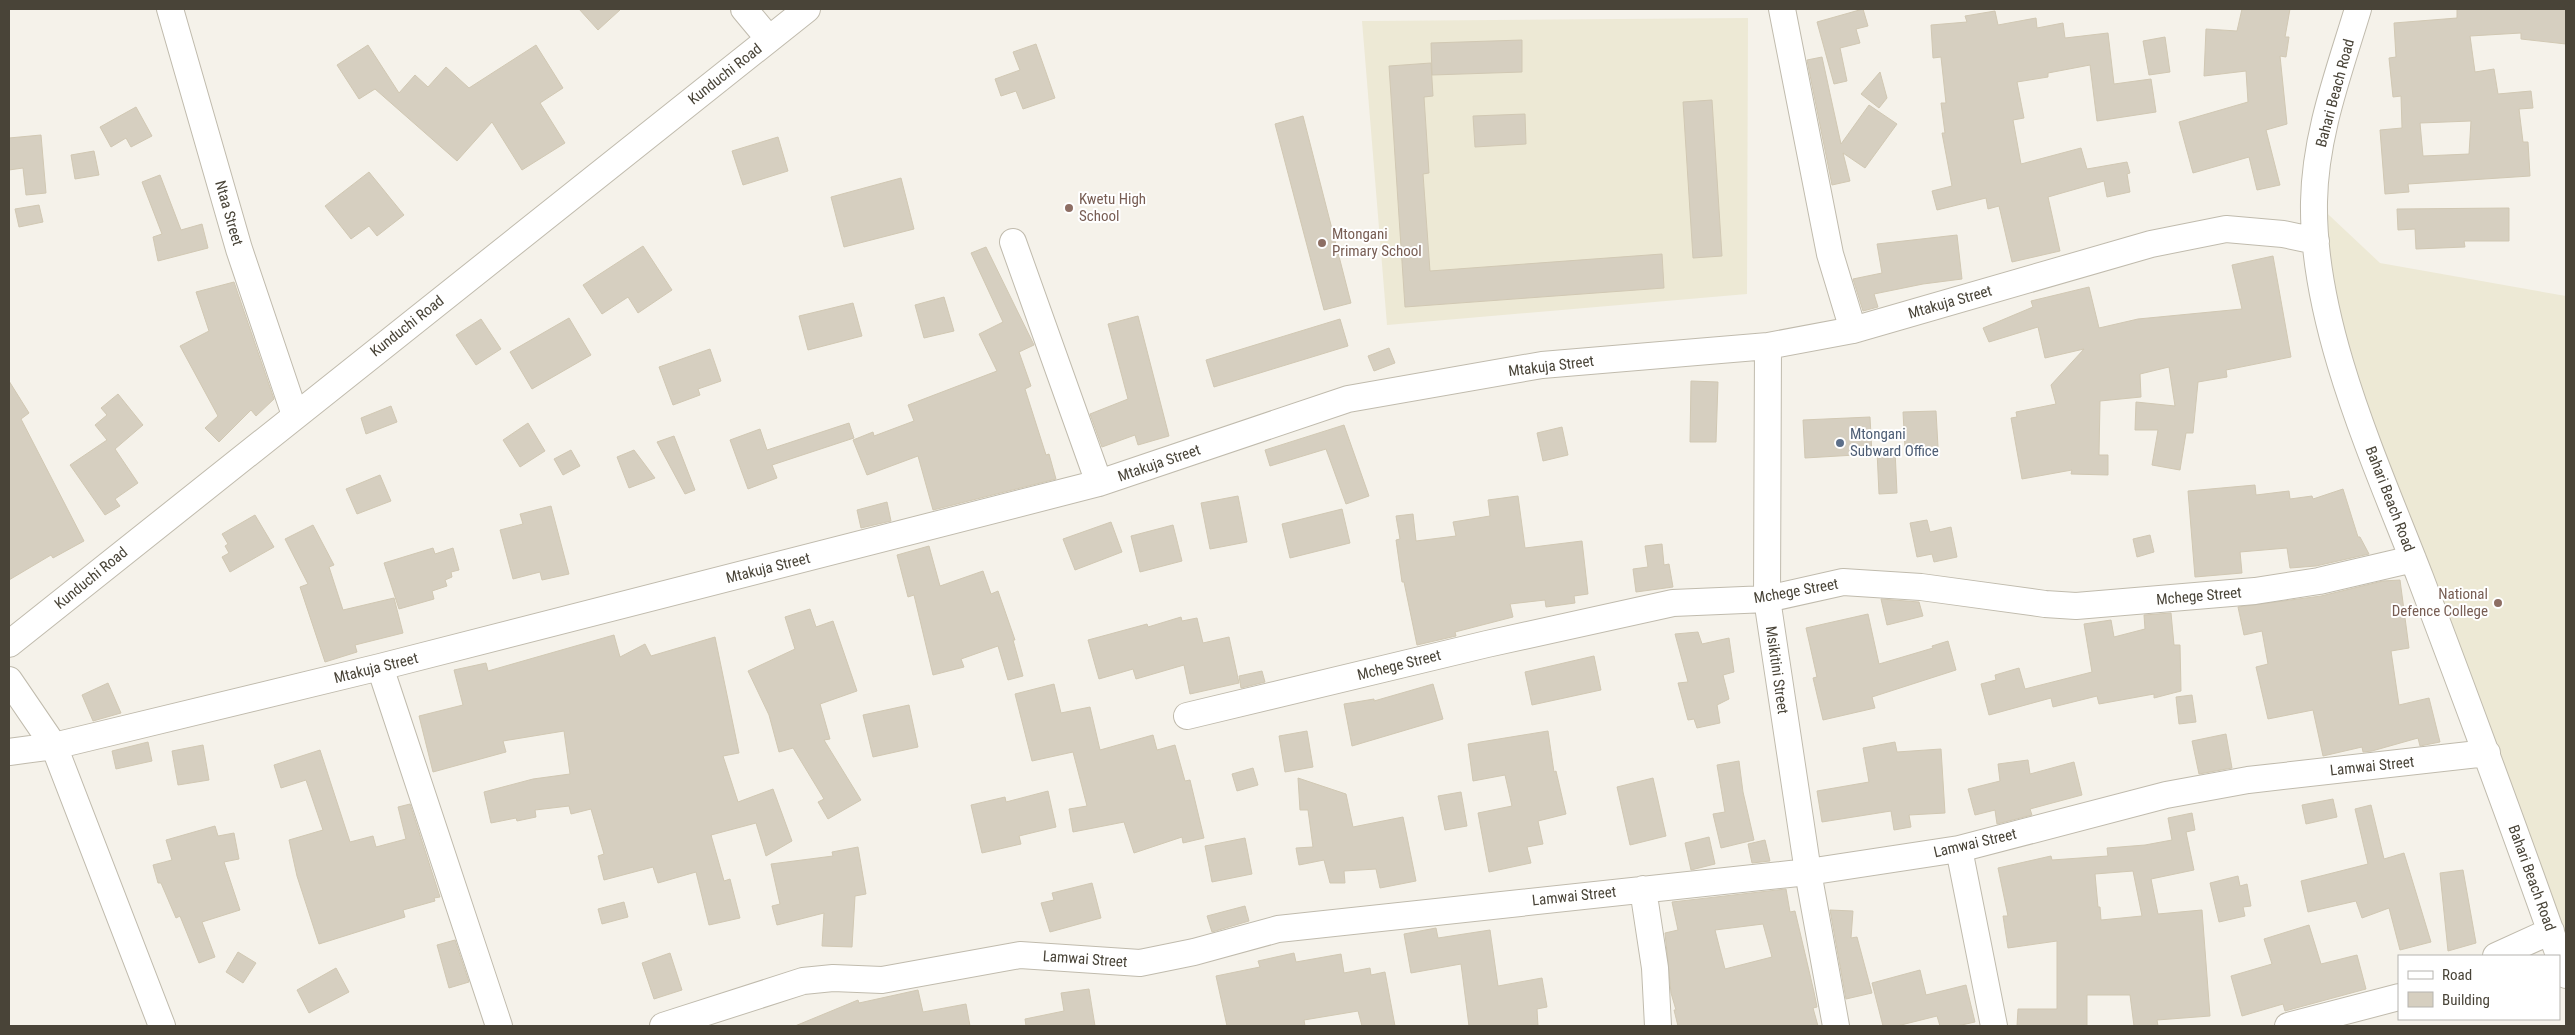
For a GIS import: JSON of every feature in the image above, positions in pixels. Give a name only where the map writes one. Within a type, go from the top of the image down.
[{"type":"street","name":"Ntaa Street","points":[[170,9],[239,249],[295,415]]},
{"type":"street","points":[[744,9],[769,39]]},
{"type":"street","name":"Kunduchi Road","points":[[9,644],[807,9]]},
{"type":"street","points":[[1782,9],[1830,254],[1853,330]]},
{"type":"street","name":"Bahari Beach Road","points":[[2358,9],[2320,135],[2314,201],[2316,241],[2322,291],[2342,370],[2488,753],[2559,955]]},
{"type":"street","name":"Mtakuja Street","points":[[9,752],[54,746],[380,667],[1100,483],[1348,399],[1542,365],[1768,346],[1853,330],[2151,244],[2226,229],[2283,234],[2316,241]]},
{"type":"street","points":[[1013,242],[1100,483]]},
{"type":"street","name":"Msikitini Street","points":[[1768,346],[1767,599],[1808,872],[1836,1026]]},
{"type":"street","name":"Mchege Street","points":[[1188,716],[1487,644],[1673,604],[1767,599],[1843,582],[1921,587],[2045,604],[2076,606],[2255,591],[2319,581],[2413,559]]},
{"type":"street","points":[[380,667],[499,1026]]},
{"type":"street","points":[[9,680],[54,746],[162,1026]]},
{"type":"street","name":"Lamwai Street","points":[[663,1026],[803,981],[833,978],[882,980],[1020,955],[1140,963],[1194,952],[1278,929],[1808,872],[1959,850],[2166,795],[2248,780],[2488,753]]},
{"type":"street","points":[[1959,850],[1994,1026]]},
{"type":"street","points":[[1643,889],[1654,968],[1658,1026]]},
{"type":"street","points":[[2498,955],[2551,931]]},
{"type":"street","name":"Bahari Beach Road","points":[[2560,957],[2566,974]]},
{"type":"street","points":[[2288,1026],[2398,997]]},
{"type":"shaded area","points":[[1748,18],[1747,294],[1387,325],[1362,21]]},
{"type":"shaded area","name":"National Defence College","points":[[2314,201],[2380,263],[2566,296],[2566,975],[2560,955],[2342,370]]},
{"type":"building","points":[[579,9],[621,9],[598,30]]},
{"type":"building","points":[[1863,9],[1868,26],[1856,29],[1860,43],[1840,48],[1847,81],[1834,84],[1817,22]]},
{"type":"building","points":[[2242,9],[2290,9],[2285,37],[2289,37],[2286,57],[2280,56],[2287,124],[2266,130],[2280,185],[2257,190],[2249,157],[2193,173],[2179,122],[2248,102],[2246,71],[2204,76],[2206,29],[2237,31]]},
{"type":"building","points":[[2457,9],[2566,9],[2566,44],[2521,39],[2521,33],[2470,36],[2475,72],[2494,69],[2498,94],[2531,91],[2533,108],[2519,109],[2523,142],[2528,142],[2530,176],[2408,184],[2409,192],[2385,194],[2380,130],[2402,128],[2401,96],[2393,97],[2389,58],[2396,57],[2394,23],[2457,18]],"holes":[[[2471,121],[2469,154],[2423,156],[2420,123]]]},
{"type":"building","points":[[1995,11],[1998,25],[2036,18],[2037,28],[2063,23],[2065,38],[2108,33],[2114,84],[2151,79],[2156,112],[2097,121],[2090,65],[2048,73],[2048,77],[2017,82],[2024,118],[2013,120],[2021,164],[2081,148],[2087,169],[2127,162],[2130,173],[2127,174],[2130,192],[2107,197],[2104,181],[2048,197],[2060,251],[2012,262],[1999,206],[1988,209],[1986,198],[1937,210],[1932,191],[1952,186],[1942,133],[1945,133],[1941,103],[1946,103],[1941,57],[1933,58],[1931,25],[1967,22],[1965,16]]},
{"type":"building","points":[[2165,37],[2170,72],[2149,75],[2143,41]]},
{"type":"building","points":[[1522,40],[1522,72],[1432,75],[1431,43]]},
{"type":"building","points":[[1036,44],[1055,98],[1023,109],[1016,91],[1001,96],[995,79],[1020,70],[1013,52]]},
{"type":"building","points":[[368,45],[399,93],[415,75],[428,87],[446,67],[469,88],[536,45],[563,88],[540,103],[565,143],[522,170],[492,122],[457,161],[375,89],[359,99],[337,65]]},
{"type":"building","points":[[1822,57],[1841,144],[1869,105],[1897,124],[1865,168],[1843,153],[1850,181],[1832,185],[1807,60]]},
{"type":"building","points":[[1431,63],[1433,96],[1424,97],[1429,173],[1423,174],[1430,271],[1662,254],[1664,288],[1405,307],[1389,66]]},
{"type":"building","points":[[1880,72],[1887,98],[1879,108],[1861,94]]},
{"type":"building","points":[[1712,100],[1722,256],[1693,258],[1683,102]]},
{"type":"building","points":[[136,107],[152,136],[131,147],[126,138],[111,147],[100,127]]},
{"type":"building","points":[[1525,114],[1526,144],[1475,147],[1473,116]]},
{"type":"building","points":[[1303,116],[1351,303],[1324,310],[1275,124]]},
{"type":"building","points":[[41,135],[46,193],[26,195],[23,168],[9,170],[9,138]]},
{"type":"building","points":[[778,137],[788,171],[743,185],[732,151]]},
{"type":"building","points":[[94,151],[99,175],[75,179],[71,155]]},
{"type":"building","points":[[369,172],[404,215],[377,236],[369,226],[351,239],[325,206]]},
{"type":"building","points":[[160,175],[181,230],[202,224],[208,248],[158,261],[153,237],[162,234],[142,182]]},
{"type":"building","points":[[901,178],[914,229],[844,247],[831,197]]},
{"type":"building","points":[[39,205],[43,222],[19,227],[15,209]]},
{"type":"building","points":[[2509,208],[2509,241],[2464,241],[2465,247],[2416,249],[2415,229],[2398,230],[2397,209]]},
{"type":"building","points":[[1957,235],[1962,279],[1923,284],[1874,294],[1878,307],[1863,311],[1853,279],[1882,273],[1877,244]]},
{"type":"building","points":[[643,246],[672,290],[638,313],[628,297],[602,314],[583,285]]},
{"type":"building","points":[[986,247],[1034,345],[1019,352],[1031,386],[1025,389],[1046,455],[1049,454],[1056,479],[933,510],[918,456],[867,475],[853,440],[873,432],[874,436],[914,421],[908,405],[997,371],[979,334],[1003,322],[971,253]]},
{"type":"building","points":[[2273,256],[2291,357],[2226,370],[2227,377],[2198,382],[2193,433],[2186,433],[2180,470],[2152,465],[2158,430],[2135,430],[2136,402],[2175,406],[2169,367],[2140,374],[2141,397],[2100,401],[2099,455],[2108,455],[2108,475],[2071,474],[2072,470],[2022,479],[2011,418],[2017,417],[2016,412],[2056,404],[2051,385],[2084,349],[2045,358],[2038,327],[1989,342],[1983,328],[2033,307],[2031,301],[2089,287],[2099,328],[2138,319],[2242,309],[2232,265]]},
{"type":"building","points":[[234,282],[274,399],[256,416],[251,410],[219,442],[205,428],[218,416],[180,346],[209,331],[196,292]]},
{"type":"building","points":[[944,297],[954,331],[924,338],[915,305]]},
{"type":"building","points":[[853,303],[862,336],[808,350],[799,316]]},
{"type":"building","points":[[1138,316],[1169,436],[1138,445],[1135,435],[1102,447],[1090,414],[1128,399],[1108,324]]},
{"type":"building","points":[[569,318],[591,355],[532,389],[510,352]]},
{"type":"building","points":[[481,319],[501,349],[476,365],[456,335]]},
{"type":"building","points":[[1340,319],[1348,346],[1214,387],[1206,360]]},
{"type":"building","points":[[1389,348],[1395,363],[1374,371],[1368,356]]},
{"type":"building","points":[[710,349],[721,381],[698,389],[700,395],[673,405],[659,367]]},
{"type":"building","points":[[9,381],[29,413],[21,419],[84,541],[53,558],[51,555],[9,580]]},
{"type":"building","points":[[1691,381],[1718,382],[1716,442],[1690,442]]},
{"type":"building","points":[[118,394],[143,425],[115,449],[138,483],[115,499],[120,506],[105,515],[70,465],[107,440],[95,425],[107,415],[101,408]]},
{"type":"building","points":[[391,406],[397,422],[366,434],[361,418]]},
{"type":"building","points":[[1936,411],[1938,447],[1905,449],[1903,412]]},
{"type":"building","points":[[1870,417],[1872,454],[1805,458],[1803,420]]},
{"type":"building","points":[[528,423],[545,451],[520,467],[503,440]]},
{"type":"building","points":[[849,423],[854,438],[772,465],[777,478],[748,489],[730,440],[760,429],[767,450]]},
{"type":"building","points":[[1344,425],[1369,496],[1346,504],[1326,449],[1270,466],[1265,450]]},
{"type":"building","points":[[1562,427],[1568,455],[1543,461],[1537,433]]},
{"type":"building","points":[[674,436],[695,490],[685,494],[657,442]]},
{"type":"building","points":[[571,450],[580,466],[563,475],[554,459]]},
{"type":"building","points":[[634,450],[655,478],[629,488],[617,457]]},
{"type":"building","points":[[1895,450],[1897,493],[1879,494],[1877,451]]},
{"type":"building","points":[[380,475],[391,501],[357,514],[346,489]]},
{"type":"building","points":[[2255,485],[2256,495],[2289,491],[2290,499],[2312,496],[2313,499],[2343,489],[2358,537],[2360,537],[2369,554],[2316,566],[2290,568],[2287,548],[2240,552],[2242,573],[2195,577],[2188,491]]},
{"type":"building","points":[[1238,496],[1247,542],[1210,549],[1201,503]]},
{"type":"building","points":[[1518,496],[1525,548],[1582,541],[1588,594],[1574,596],[1575,603],[1546,607],[1545,600],[1510,604],[1513,617],[1455,632],[1456,636],[1417,645],[1404,582],[1402,582],[1396,540],[1400,539],[1396,516],[1413,514],[1416,541],[1456,536],[1453,522],[1490,516],[1488,500]]},
{"type":"building","points":[[887,502],[891,521],[861,528],[857,510]]},
{"type":"building","points":[[551,506],[569,574],[542,580],[540,572],[513,579],[500,530],[523,524],[520,514]]},
{"type":"building","points":[[1342,509],[1350,543],[1290,558],[1282,524]]},
{"type":"building","points":[[255,515],[274,547],[230,572],[222,557],[229,553],[225,546],[228,544],[222,534]]},
{"type":"building","points":[[1927,520],[1930,532],[1951,527],[1957,557],[1934,562],[1932,554],[1917,557],[1910,523]]},
{"type":"building","points":[[1111,522],[1122,552],[1075,570],[1063,539]]},
{"type":"building","points":[[313,525],[334,565],[329,567],[343,610],[394,598],[403,633],[355,645],[357,652],[325,662],[300,587],[308,584],[285,539]]},
{"type":"building","points":[[1173,525],[1182,561],[1140,572],[1131,536]]},
{"type":"building","points":[[2150,535],[2154,552],[2137,557],[2133,539]]},
{"type":"building","points":[[1662,544],[1664,565],[1669,564],[1673,587],[1636,592],[1633,569],[1648,567],[1645,546]]},
{"type":"building","points":[[929,546],[940,586],[983,571],[991,594],[998,591],[1015,640],[1013,640],[1023,676],[1008,680],[998,646],[961,659],[964,667],[933,675],[914,595],[908,597],[897,555]]},
{"type":"building","points":[[433,548],[435,554],[453,548],[459,570],[451,572],[452,577],[445,580],[447,586],[432,591],[434,599],[399,609],[384,563]]},
{"type":"building","points":[[2400,580],[2409,648],[2391,651],[2399,705],[2429,698],[2440,742],[2420,746],[2418,738],[2372,751],[2363,752],[2362,747],[2323,756],[2313,710],[2268,719],[2256,667],[2268,664],[2262,631],[2244,635],[2238,607],[2321,596],[2383,581]]},
{"type":"building","points":[[1881,599],[1919,602],[1923,616],[1887,625]]},
{"type":"building","points":[[810,609],[816,627],[833,621],[857,691],[820,704],[830,739],[824,740],[861,800],[828,819],[818,802],[824,799],[793,748],[779,752],[769,715],[748,671],[795,649],[785,617]]},
{"type":"building","points":[[2171,613],[2174,645],[2180,645],[2181,691],[2154,698],[2154,694],[2099,704],[2097,696],[2053,707],[2051,698],[1989,715],[1981,684],[1996,680],[1995,675],[2019,668],[2025,689],[2092,672],[2084,624],[2111,620],[2114,637],[2145,629],[2144,615]]},
{"type":"building","points":[[1868,614],[1879,664],[1933,648],[1932,646],[1948,641],[1956,670],[1872,697],[1875,708],[1823,720],[1813,678],[1817,677],[1806,628]]},
{"type":"building","points":[[1181,617],[1182,621],[1197,618],[1203,643],[1229,637],[1239,683],[1190,694],[1184,665],[1136,679],[1133,669],[1099,679],[1088,640],[1147,624],[1148,627]]},
{"type":"building","points":[[1698,632],[1702,644],[1729,638],[1734,672],[1723,675],[1729,699],[1717,705],[1720,723],[1697,728],[1694,719],[1688,720],[1678,683],[1688,682],[1675,634]]},
{"type":"building","points":[[614,635],[620,657],[645,644],[651,656],[715,637],[739,753],[723,756],[738,802],[773,789],[792,841],[766,856],[756,823],[711,835],[724,881],[730,879],[740,918],[709,925],[696,872],[658,883],[653,867],[604,880],[598,856],[604,854],[591,809],[571,814],[569,806],[535,810],[536,817],[517,821],[516,818],[491,823],[484,792],[533,779],[570,774],[564,731],[503,741],[506,752],[433,772],[419,716],[463,705],[454,670],[486,663],[488,671]]},
{"type":"building","points":[[1594,656],[1601,690],[1532,705],[1525,672]]},
{"type":"building","points":[[1262,671],[1265,682],[1241,688],[1239,676]]},
{"type":"building","points":[[108,683],[121,713],[93,721],[82,695]]},
{"type":"building","points":[[1054,684],[1061,713],[1090,707],[1100,750],[1153,735],[1157,750],[1175,745],[1185,781],[1190,780],[1204,838],[1183,843],[1182,837],[1134,853],[1124,822],[1073,832],[1069,809],[1087,806],[1073,752],[1032,761],[1015,694]]},
{"type":"building","points":[[1433,684],[1443,719],[1352,746],[1344,704],[1374,699],[1374,701]]},
{"type":"building","points":[[2192,695],[2196,722],[2179,724],[2176,697]]},
{"type":"building","points":[[909,705],[918,747],[873,757],[863,715]]},
{"type":"building","points":[[1307,731],[1313,767],[1285,772],[1279,736]]},
{"type":"building","points":[[1548,731],[1554,772],[1556,771],[1566,814],[1538,821],[1543,844],[1527,847],[1531,863],[1489,872],[1478,813],[1512,806],[1505,775],[1473,781],[1468,744]]},
{"type":"building","points":[[2226,734],[2232,768],[2199,774],[2192,741]]},
{"type":"building","points":[[148,742],[152,761],[116,769],[112,751]]},
{"type":"building","points":[[1895,742],[1897,752],[1941,749],[1945,813],[1909,815],[1911,827],[1894,830],[1891,811],[1822,822],[1817,791],[1869,782],[1863,748]]},
{"type":"building","points":[[203,745],[209,780],[178,785],[172,751]]},
{"type":"building","points":[[320,750],[350,842],[373,836],[376,847],[406,839],[398,807],[410,804],[440,897],[434,898],[435,901],[403,910],[405,917],[319,944],[297,876],[289,840],[323,830],[306,780],[281,788],[274,765]]},
{"type":"building","points":[[2028,760],[2030,774],[2074,762],[2082,795],[2030,809],[2032,815],[1997,824],[1995,810],[1975,815],[1968,789],[2000,781],[1998,764]]},
{"type":"building","points":[[1739,761],[1743,792],[1754,840],[1721,848],[1713,814],[1725,812],[1717,765]]},
{"type":"building","points":[[1253,768],[1258,785],[1237,791],[1232,774]]},
{"type":"building","points":[[1298,778],[1346,794],[1353,827],[1403,817],[1416,881],[1380,888],[1376,869],[1344,871],[1345,883],[1330,883],[1324,860],[1299,865],[1296,848],[1313,847],[1308,810],[1300,810]]},
{"type":"building","points":[[1653,778],[1666,836],[1630,845],[1617,787]]},
{"type":"building","points":[[1048,791],[1056,827],[1019,836],[1021,844],[982,853],[971,805],[1005,797],[1006,802]]},
{"type":"building","points":[[1461,792],[1467,826],[1445,830],[1438,796]]},
{"type":"building","points":[[2333,799],[2337,817],[2306,824],[2302,805]]},
{"type":"building","points":[[2371,805],[2384,859],[2404,853],[2431,942],[2400,950],[2389,908],[2362,918],[2356,901],[2308,912],[2301,881],[2368,864],[2355,809]]},
{"type":"building","points":[[2192,813],[2195,830],[2186,832],[2194,870],[2151,879],[2158,914],[2202,910],[2210,1016],[2157,1020],[2158,1026],[2134,1026],[2130,995],[2087,995],[2087,1026],[2017,1026],[2018,1009],[2057,1009],[2057,941],[2008,948],[2003,916],[2008,916],[1998,868],[2051,856],[2052,860],[2108,856],[2107,848],[2145,845],[2172,840],[2168,818]],"holes":[[[2133,871],[2142,916],[2101,920],[2095,874]]]},
{"type":"building","points":[[215,826],[218,836],[234,833],[239,859],[224,862],[240,910],[202,922],[215,957],[199,963],[180,916],[176,918],[161,883],[158,883],[153,865],[172,860],[166,840]]},
{"type":"building","points":[[1709,837],[1715,864],[1691,870],[1685,843]]},
{"type":"building","points":[[1245,838],[1252,874],[1212,882],[1205,846]]},
{"type":"building","points":[[1765,840],[1770,861],[1752,863],[1748,844]]},
{"type":"building","points":[[858,847],[866,894],[855,896],[852,947],[822,946],[824,913],[777,925],[772,906],[780,904],[771,864],[833,856],[832,852]]},
{"type":"building","points":[[2463,870],[2476,943],[2448,951],[2440,873]]},
{"type":"building","points":[[2238,876],[2240,886],[2247,884],[2251,906],[2243,907],[2245,916],[2219,922],[2210,883]]},
{"type":"building","points":[[1092,883],[1101,918],[1050,932],[1041,903],[1054,900],[1052,893]]},
{"type":"building","points":[[1786,889],[1790,912],[1795,911],[1814,992],[1817,1007],[1813,1008],[1818,1026],[1678,1026],[1671,993],[1665,933],[1678,930],[1672,902]],"holes":[[[1763,924],[1772,957],[1725,969],[1715,930]]]},
{"type":"building","points":[[624,902],[628,917],[602,924],[598,909]]},
{"type":"building","points":[[1245,906],[1249,921],[1212,932],[1207,916]]},
{"type":"building","points":[[1830,910],[1853,911],[1851,938],[1857,937],[1872,993],[1846,999]]},
{"type":"building","points":[[2309,925],[2321,964],[2357,955],[2366,989],[2285,1011],[2283,1004],[2242,1016],[2231,976],[2272,964],[2264,939]]},
{"type":"building","points":[[1436,928],[1438,938],[1490,930],[1498,986],[1542,978],[1547,1007],[1537,1009],[1538,1026],[1469,1026],[1461,964],[1411,973],[1404,934]]},
{"type":"building","points":[[455,940],[469,982],[449,988],[437,945]]},
{"type":"building","points":[[238,952],[256,963],[243,983],[226,972]]},
{"type":"building","points":[[670,953],[682,990],[654,999],[642,963]]},
{"type":"building","points":[[1294,953],[1296,962],[1341,954],[1344,973],[1370,968],[1371,975],[1385,972],[1395,1026],[1362,1026],[1358,1011],[1304,1020],[1305,1026],[1227,1026],[1216,976],[1260,967],[1258,961]]},
{"type":"building","points":[[336,968],[349,992],[309,1013],[297,990]]},
{"type":"building","points":[[1920,970],[1926,995],[1966,985],[1975,1022],[1957,1026],[1940,1026],[1937,1016],[1897,1026],[1883,1026],[1872,983]]},
{"type":"building","points":[[1089,989],[1095,1026],[1026,1026],[1025,1019],[1064,1011],[1061,993]]},
{"type":"building","points":[[918,990],[923,1012],[966,1004],[970,1026],[795,1026],[858,1000],[859,1003]]},
{"type":"place","name":"Kwetu High School","points":[[1069,208]]},
{"type":"place","name":"Mtongani Primary School","points":[[1322,243]]},
{"type":"place","name":"Mtongani Subward Office","points":[[1840,443]]},
{"type":"place","name":"National Defence College","points":[[2498,603]]}]
